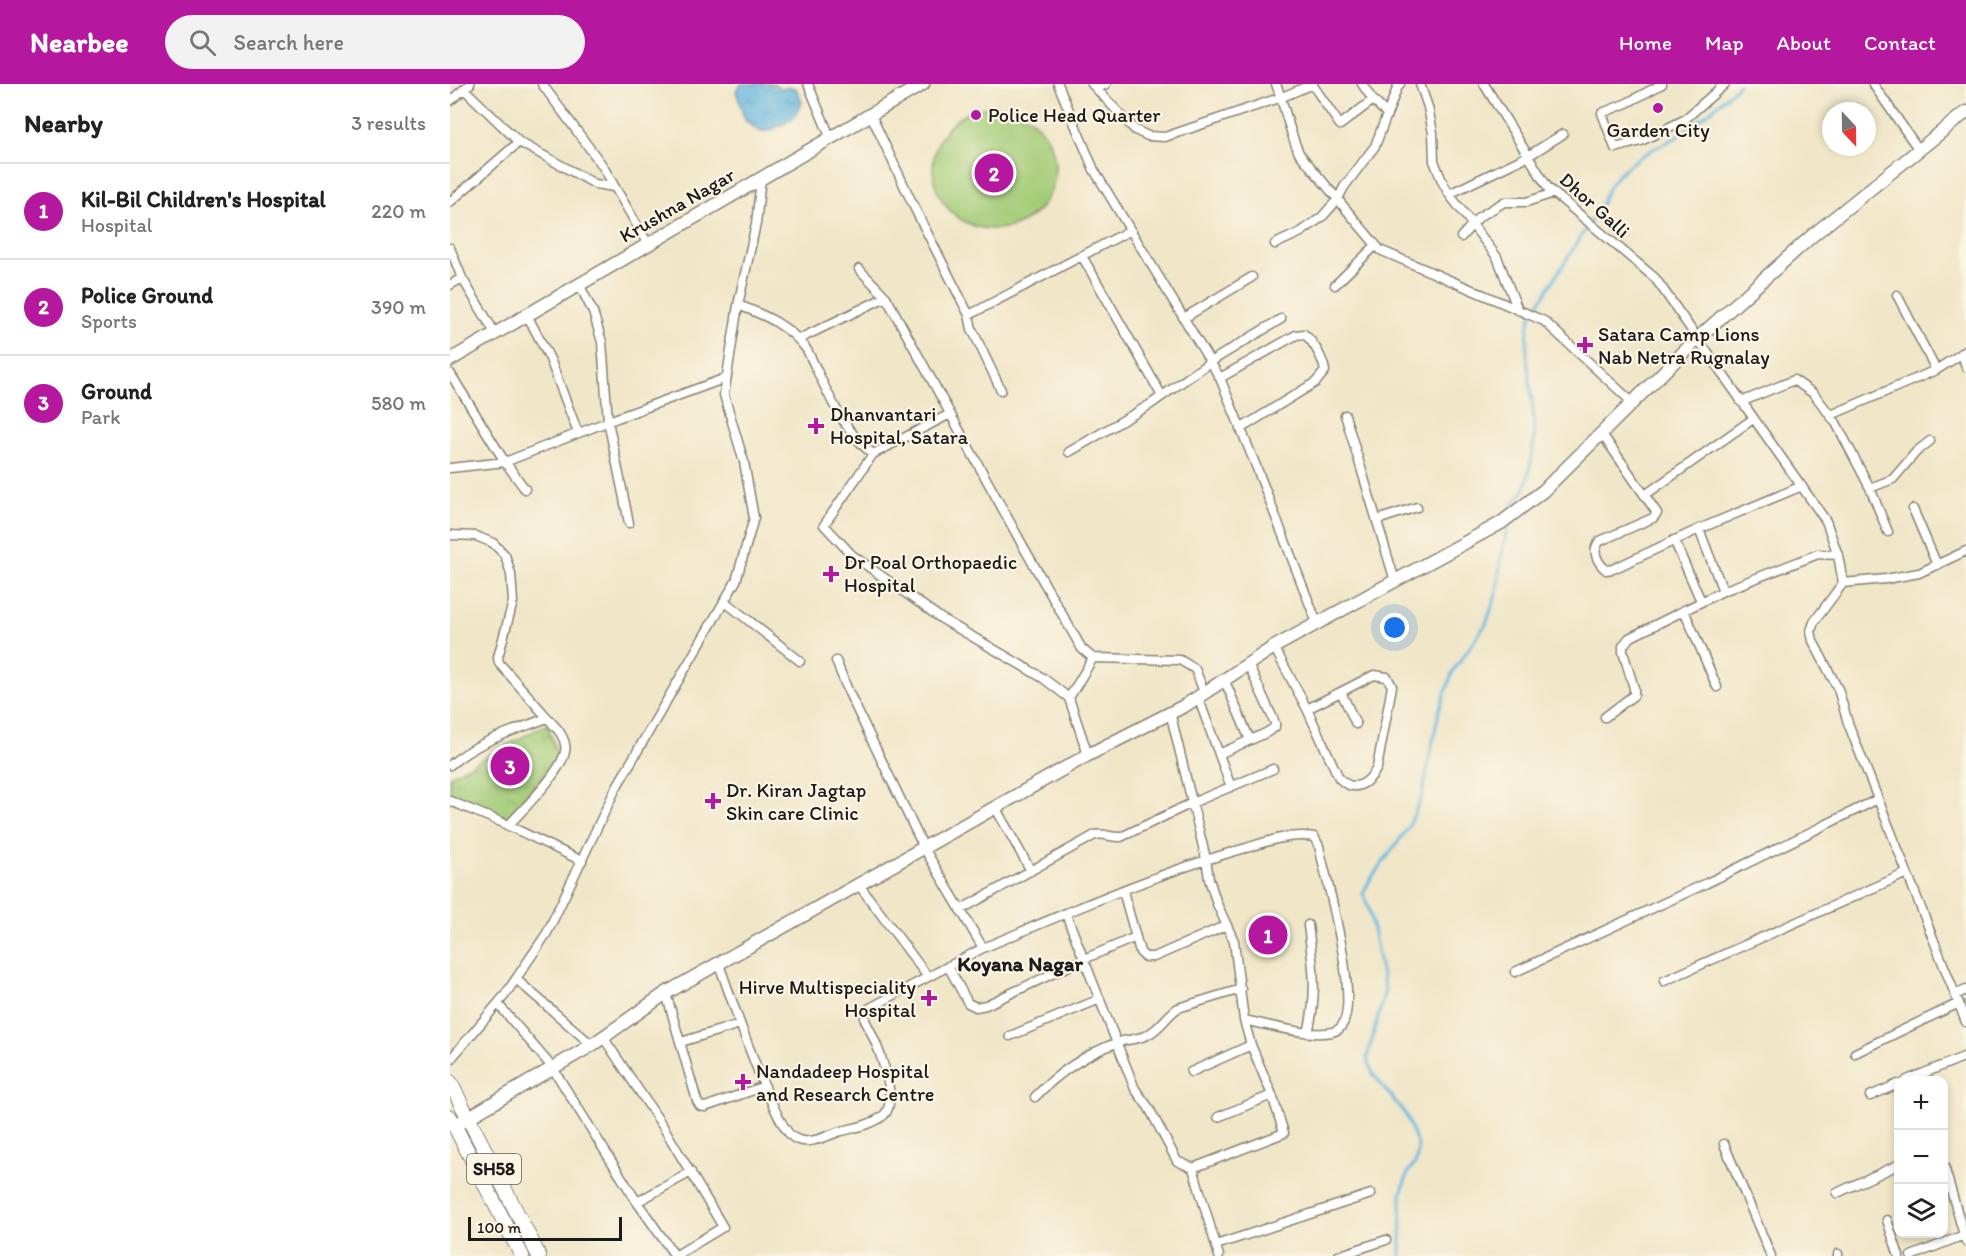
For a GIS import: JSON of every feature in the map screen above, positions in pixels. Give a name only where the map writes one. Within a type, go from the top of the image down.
[{"type":"main road","name":"Krushna Nagar","points":[[450,360],[924,84]]},
{"type":"main road","points":[[452,1121],[469,1118],[592,1045],[666,993],[1088,754],[1186,705],[1274,647],[1501,523],[1543,491],[1698,338],[1813,235],[1966,112]]},
{"type":"main road","name":"SH58","points":[[450,1082],[539,1256]]},
{"type":"main road","name":"SH58","points":[[452,1121],[522,1256]]},
{"type":"street","points":[[542,84],[602,165],[648,244]]},
{"type":"street","points":[[808,84],[831,139]]},
{"type":"street","points":[[1058,84],[1094,170],[1220,378],[1317,623]]},
{"type":"street","points":[[1106,84],[1094,87],[1134,130],[1148,136],[1165,137],[1313,84],[1340,125],[1373,100]]},
{"type":"street","points":[[1276,84],[1299,153],[1380,250],[1544,321],[1633,403]]},
{"type":"street","points":[[1362,84],[1387,114]]},
{"type":"street","points":[[1275,244],[1301,232],[1322,217],[1338,199],[1350,178],[1375,146],[1400,84]]},
{"type":"street","points":[[1420,84],[1428,107],[1433,133],[1434,161],[1449,194],[1497,257],[1518,309]]},
{"type":"street","name":"Dhor Galli","points":[[1484,84],[1548,188],[1655,278],[1826,521],[1838,555],[1843,582]]},
{"type":"street","points":[[1662,84],[1627,103],[1602,113],[1615,148],[1641,141],[1684,120],[1704,105],[1725,84]]},
{"type":"street","points":[[1873,84],[1919,150]]},
{"type":"street","points":[[450,101],[467,87],[519,142],[595,184],[614,187]]},
{"type":"street","points":[[871,114],[915,209],[969,315],[972,330],[1001,390]]},
{"type":"street","points":[[1449,194],[1528,156],[1563,134]]},
{"type":"street","points":[[450,202],[519,142]]},
{"type":"street","points":[[450,1060],[517,980],[547,933],[616,788],[736,581],[754,518],[744,462],[724,395],[738,305],[756,224],[761,178]]},
{"type":"street","points":[[1461,237],[1479,217],[1504,202],[1526,202],[1554,193]]},
{"type":"street","points":[[969,315],[1129,231]]},
{"type":"street","points":[[1335,285],[1376,245]]},
{"type":"street","points":[[450,248],[462,278],[495,333]]},
{"type":"street","points":[[1082,255],[1162,396]]},
{"type":"street","points":[[859,269],[886,297],[1082,649],[1093,658],[1180,660],[1195,669],[1219,754],[1231,786]]},
{"type":"street","points":[[1184,318],[1252,277]]},
{"type":"street","points":[[450,285],[462,278]]},
{"type":"street","points":[[579,284],[593,312],[602,342],[608,421],[629,523]]},
{"type":"street","points":[[1897,295],[1936,370]]},
{"type":"street","points":[[799,339],[886,297]]},
{"type":"street","points":[[738,305],[765,315],[799,339],[807,350],[848,430],[859,444],[873,454]]},
{"type":"street","points":[[527,315],[550,359],[578,433]]},
{"type":"street","points":[[1069,453],[1162,396],[1210,362],[1281,320]]},
{"type":"street","points":[[1220,378],[1296,335],[1304,334],[1309,337],[1324,362],[1325,371],[1316,382],[1240,429]]},
{"type":"street","points":[[1831,415],[1936,370],[1964,352],[1966,367]]},
{"type":"street","points":[[450,373],[505,462],[525,489]]},
{"type":"street","points":[[450,468],[505,462],[726,378]]},
{"type":"street","points":[[1741,402],[1794,380],[1814,394],[1836,423],[1870,488],[1888,532]]},
{"type":"street","points":[[950,414],[873,454],[824,525],[852,555],[942,619],[1043,678],[1069,698],[1088,754]]},
{"type":"street","points":[[1345,415],[1395,581]]},
{"type":"street","points":[[1645,495],[1753,419]]},
{"type":"street","points":[[1602,434],[1657,515],[1597,544],[1595,555],[1606,570],[1613,569],[1699,528],[1802,486]]},
{"type":"street","points":[[1870,488],[1893,479],[1916,452],[1930,441]]},
{"type":"street","points":[[1377,520],[1416,507]]},
{"type":"street","points":[[1913,509],[1937,565]]},
{"type":"street","points":[[1699,528],[1723,591]]},
{"type":"street","points":[[450,535],[476,536],[493,543],[505,555],[511,574],[513,603],[498,657],[499,663],[565,740],[566,751],[559,768],[508,826]]},
{"type":"street","points":[[1674,540],[1701,602]]},
{"type":"street","points":[[1966,551],[1918,573],[1886,579],[1843,582],[1814,622],[1811,631],[1813,641],[1838,689],[1848,723],[1966,1022]]},
{"type":"street","points":[[1605,717],[1634,695],[1623,652],[1625,642],[1629,638],[1723,591],[1818,554],[1838,555]]},
{"type":"street","points":[[724,601],[800,661]]},
{"type":"street","points":[[1684,610],[1717,687]]},
{"type":"street","points":[[1274,647],[1307,709],[1339,778],[1349,786],[1370,780],[1377,768],[1392,686],[1387,677],[1374,675],[1307,709]]},
{"type":"street","points":[[1069,698],[1093,658]]},
{"type":"street","points":[[836,661],[849,693],[924,848],[983,948]]},
{"type":"street","points":[[1219,754],[1272,730],[1275,723],[1248,664]]},
{"type":"street","points":[[1224,679],[1250,740]]},
{"type":"street","points":[[1341,692],[1356,724]]},
{"type":"street","points":[[1066,914],[1128,1075],[1177,1161],[1193,1167],[1284,1133],[1244,1020],[1234,941],[1217,904],[1209,879],[1170,712]]},
{"type":"street","points":[[450,765],[471,749],[493,738],[547,718]]},
{"type":"street","points":[[960,910],[1095,834],[1121,837],[1192,803],[1273,769]]},
{"type":"street","points":[[1515,972],[1707,883],[1878,799]]},
{"type":"street","points":[[450,801],[582,861]]},
{"type":"street","points":[[995,807],[1031,871]]},
{"type":"street","points":[[719,964],[740,1024],[777,1115],[786,1131],[794,1138],[805,1141],[816,1140],[878,1120],[887,1112],[890,1101],[888,1083],[884,1065],[866,1020],[865,1013],[868,1009],[983,948],[1123,891],[1206,859],[1276,839],[1302,835],[1314,837],[1319,846],[1344,955],[1347,997],[1344,1021],[1339,1028],[1329,1032],[1308,1033],[1244,1020]]},
{"type":"street","points":[[1664,981],[1907,873]]},
{"type":"street","points":[[859,885],[928,977]]},
{"type":"street","points":[[1123,891],[1140,952],[1145,957],[1154,957],[1227,925]]},
{"type":"street","points":[[1308,925],[1315,994],[1308,1033]]},
{"type":"street","points":[[948,966],[968,1003],[976,1007],[986,1005],[1136,937]]},
{"type":"street","points":[[517,980],[592,1045]]},
{"type":"street","points":[[1035,1097],[1050,1081],[1066,1069],[1117,1042],[1142,1038],[1160,1028],[1170,1013],[1178,1008],[1241,989]]},
{"type":"street","points":[[1855,1053],[1957,999],[1966,990]]},
{"type":"street","points":[[666,993],[700,1106],[705,1107],[765,1086]]},
{"type":"street","points":[[1010,1036],[1100,999]]},
{"type":"street","points":[[498,1004],[552,1067],[637,1202],[675,1256],[723,1227],[691,1172],[603,1037]]},
{"type":"street","points":[[681,1042],[740,1024]]},
{"type":"street","points":[[1191,1072],[1251,1045]]},
{"type":"street","points":[[1917,1076],[1966,1056]]},
{"type":"street","points":[[1870,1096],[1894,1086]]},
{"type":"street","points":[[1218,1117],[1272,1095]]},
{"type":"street","points":[[1724,1144],[1771,1256]]},
{"type":"street","points":[[1193,1167],[1219,1256]]},
{"type":"street","points":[[1837,1193],[1894,1167]]},
{"type":"street","points":[[637,1202],[691,1172]]},
{"type":"street","points":[[1911,1256],[1965,1239],[1948,1180]]},
{"type":"street","points":[[1216,1245],[1371,1194]]},
{"type":"street","points":[[1887,1220],[1899,1256]]},
{"type":"street","points":[[1338,1256],[1386,1240]]},
{"type":"green space","points":[[994,107],[1017,111],[1037,125],[1051,145],[1055,168],[1051,191],[1037,211],[1017,225],[994,229],[971,225],[951,211],[937,191],[933,168],[937,145],[951,125],[971,111]]},
{"type":"green space","points":[[547,724],[558,756],[508,819],[450,795],[450,776]]},
{"type":"water","points":[[741,84],[775,84],[779,88],[796,88],[802,103],[793,119],[769,131],[758,131],[745,120],[736,91]]},
{"type":"waterway","points":[[1512,509],[1526,486],[1534,440],[1527,362],[1531,316],[1619,174],[1640,157],[1695,123],[1739,84]]},
{"type":"waterway","points":[[1401,1256],[1401,1194],[1408,1172],[1416,1162],[1418,1146],[1406,1115],[1373,1074],[1367,1058],[1385,991],[1369,909],[1363,893],[1408,828],[1422,796],[1439,711],[1453,671],[1486,624],[1497,592],[1501,557],[1509,522]]},
{"type":"place","name":"Garden City","points":[[1658,108]]},
{"type":"place","name":"Police Head Quarter","points":[[976,115]]},
{"type":"place","name":"Police Ground","points":[[994,173]]},
{"type":"place","name":"Satara Camp Lions Nab Netra Rugnalay","points":[[1585,345]]},
{"type":"place","name":"Dhanvantari Hospital, Satara","points":[[816,426]]},
{"type":"place","name":"Dr Poal Orthopaedic Hospital","points":[[831,574]]},
{"type":"place","name":"Ground","points":[[510,766]]},
{"type":"place","name":"Dr. Kiran Jagtap Skin care Clinic","points":[[713,801]]},
{"type":"place","name":"Kil-Bil Children's Hospital","points":[[1268,935]]},
{"type":"place","name":"Hirve Multispeciality Hospital","points":[[929,998]]},
{"type":"place","name":"Nandadeep Hospital and Research Centre","points":[[743,1082]]},
{"type":"district","name":"Koyana Nagar","points":[[1020,963]]}]
